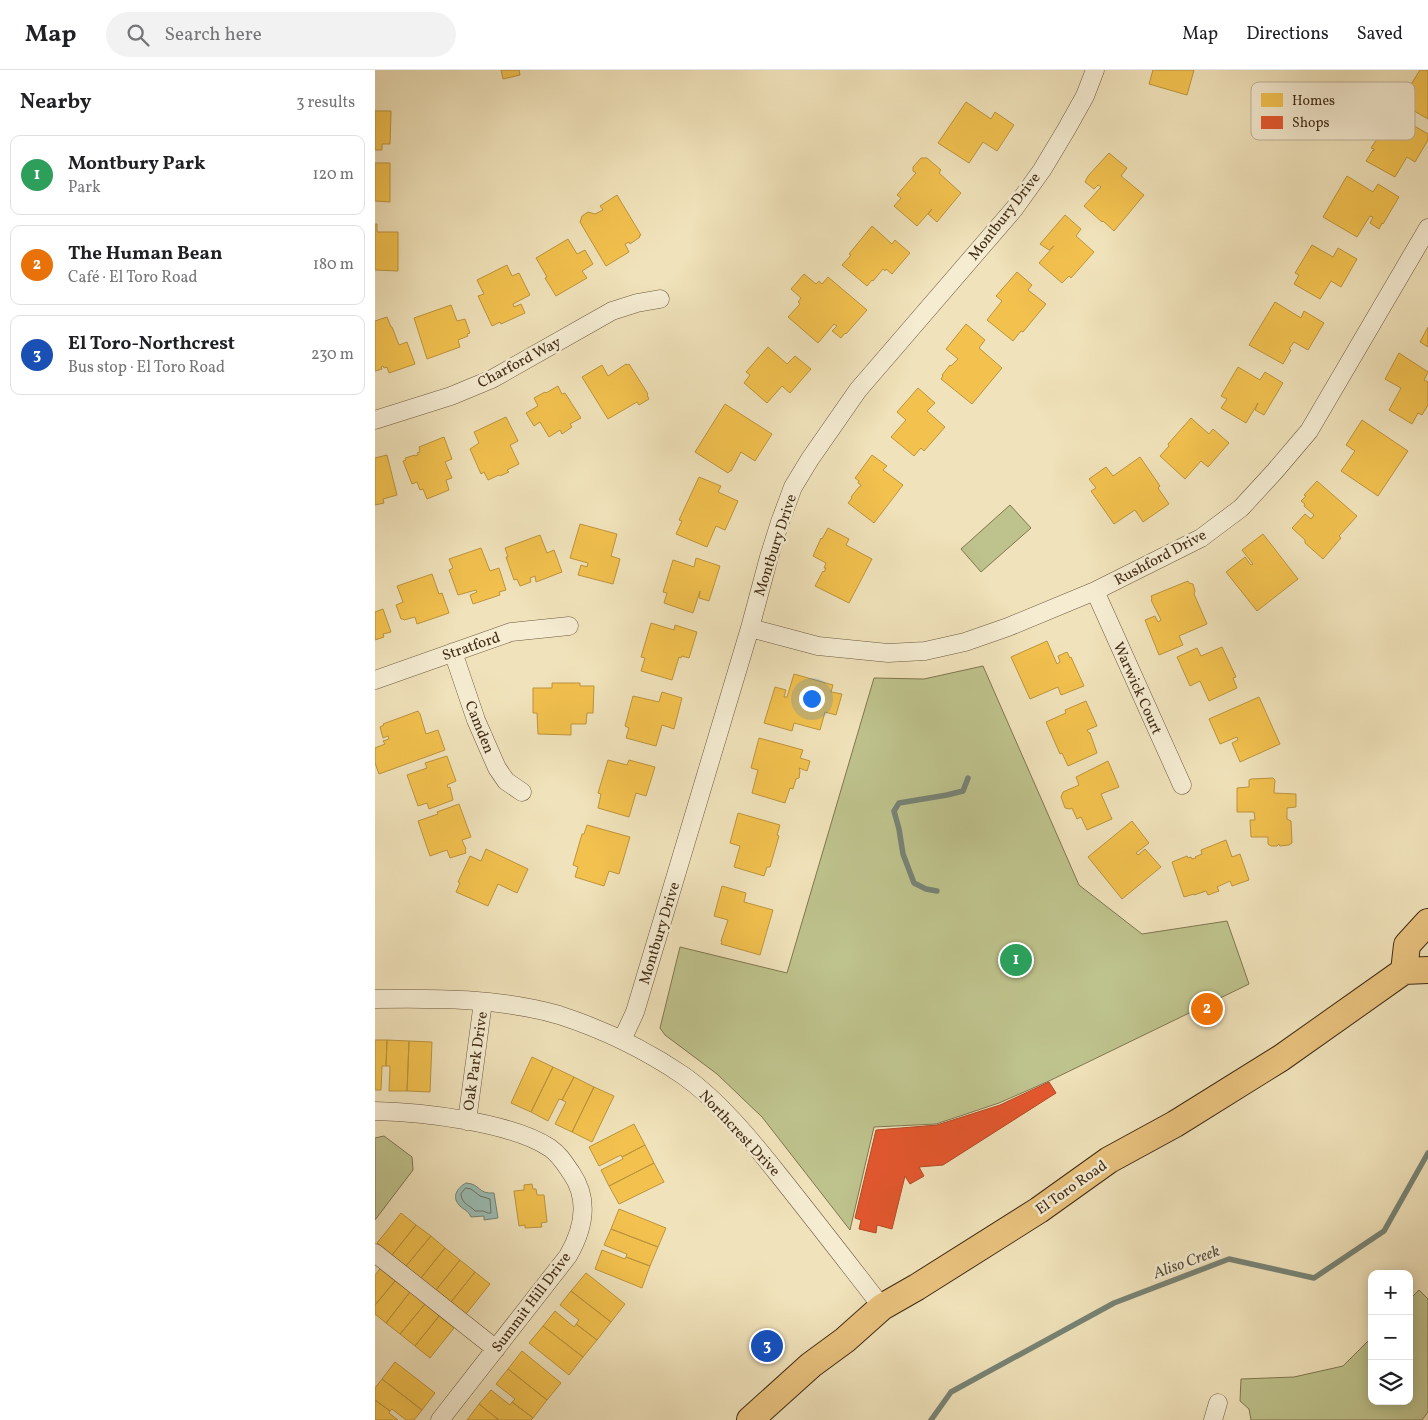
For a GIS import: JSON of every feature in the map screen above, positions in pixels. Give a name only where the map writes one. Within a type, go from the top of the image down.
[{"type":"main road","name":"El Toro Road","points":[[750,1420],[882,1307],[917,1288],[1039,1210],[1109,1160],[1175,1124],[1416,971],[1407,945],[1428,922]]},
{"type":"street","name":"Montbury Drive","points":[[622,1040],[635,1012],[780,522],[793,487],[858,390],[1014,209],[1042,170],[1067,130],[1085,96],[1095,70]]},
{"type":"street","name":"Rushford Drive","points":[[749,628],[818,646],[888,653],[925,652],[965,642],[1009,627],[1095,591],[1201,538],[1241,508],[1275,472],[1309,431],[1428,228]]},
{"type":"street","name":"Charford Way","points":[[375,420],[451,396],[492,378],[612,311],[637,303],[660,299]]},
{"type":"street","name":"Warwick Court","points":[[1095,591],[1182,785]]},
{"type":"street","name":"Stratford","points":[[375,680],[511,632],[569,626]]},
{"type":"street","name":"Camden","points":[[453,652],[476,720],[497,768],[506,781],[522,792]]},
{"type":"street","name":"Northcrest Drive","points":[[375,999],[427,998],[483,1002],[558,1016],[622,1040],[684,1076],[716,1103],[765,1158],[882,1307]]},
{"type":"street","name":"Oak Park Drive","points":[[467,1120],[483,1002]]},
{"type":"street","name":"Summit Hill Drive","points":[[375,1111],[467,1120],[521,1134],[537,1141],[550,1148],[561,1158],[577,1181],[583,1203],[580,1230],[567,1256],[440,1420]]},
{"type":"street","points":[[375,1252],[495,1349]]},
{"type":"street","points":[[1213,1420],[1218,1403]]},
{"type":"green space","points":[[1010,505],[1031,528],[981,572],[961,549]]},
{"type":"green space","points":[[983,666],[1079,885],[1142,934],[1227,921],[1249,984],[1049,1081],[999,1103],[936,1124],[874,1127],[850,1230],[762,1117],[717,1074],[665,1035],[660,1028],[680,947],[787,973],[874,678],[924,679]]},
{"type":"green space","points":[[384,1136],[412,1157],[413,1170],[375,1220],[375,1138]]},
{"type":"green space","points":[[1419,1290],[1428,1299],[1428,1412],[1422,1420],[1251,1420],[1249,1409],[1240,1401],[1241,1379],[1294,1377],[1343,1366],[1368,1341],[1368,1405],[1413,1405],[1413,1296]]},
{"type":"water","points":[[466,1183],[474,1185],[482,1191],[494,1193],[498,1218],[484,1220],[484,1216],[471,1217],[457,1203],[456,1193]]},
{"type":"building: Homes","points":[[501,70],[519,70],[520,75],[503,79]]},
{"type":"building: Homes","points":[[1153,70],[1194,70],[1187,95],[1149,84]]},
{"type":"building: Homes","points":[[1420,70],[1428,70],[1428,119],[1415,111],[1415,82],[1412,82]]},
{"type":"building: Homes","points":[[966,102],[991,119],[995,112],[1014,125],[997,151],[983,142],[969,163],[938,143]]},
{"type":"building: Homes","points":[[375,111],[391,111],[390,144],[382,144],[382,150],[375,150]]},
{"type":"building: Homes","points":[[1415,126],[1428,134],[1428,140],[1415,162],[1407,157],[1395,177],[1366,161],[1374,151],[1374,149],[1371,148],[1376,140],[1415,140]]},
{"type":"building: Homes","points":[[1109,153],[1127,168],[1121,176],[1144,195],[1114,231],[1084,206],[1101,187],[1098,185],[1094,189],[1085,182],[1088,176]]},
{"type":"building: Homes","points":[[921,158],[927,158],[941,170],[939,173],[961,193],[937,222],[928,214],[932,209],[917,226],[894,206],[901,198],[897,195],[916,173],[913,171],[913,167]]},
{"type":"building: Homes","points":[[375,163],[390,163],[390,202],[375,201]]},
{"type":"building: Homes","points":[[1347,176],[1373,192],[1378,184],[1399,197],[1379,229],[1370,223],[1373,217],[1370,216],[1357,237],[1323,217]]},
{"type":"building: Homes","points":[[617,195],[641,235],[630,244],[629,242],[625,244],[629,252],[606,266],[580,222],[582,216],[588,212],[595,214],[603,210],[600,206]]},
{"type":"building: Homes","points":[[1065,215],[1081,229],[1076,236],[1094,252],[1071,278],[1069,276],[1062,283],[1039,263],[1054,246],[1049,250],[1040,244]]},
{"type":"building: Homes","points":[[375,224],[377,224],[377,232],[398,232],[398,271],[375,270]]},
{"type":"building: Homes","points":[[872,226],[892,244],[895,240],[910,253],[892,274],[883,269],[867,286],[842,265]]},
{"type":"building: Homes","points":[[568,239],[577,254],[585,250],[593,264],[582,271],[587,278],[556,296],[536,258]]},
{"type":"building: Homes","points":[[1312,245],[1333,257],[1338,248],[1357,259],[1341,287],[1331,281],[1320,299],[1294,284],[1299,275],[1295,273]]},
{"type":"building: Homes","points":[[507,265],[512,276],[519,273],[530,295],[513,304],[514,307],[521,304],[525,313],[492,326],[478,296],[484,294],[477,280]]},
{"type":"building: Homes","points":[[1017,272],[1032,285],[1028,290],[1046,304],[1013,341],[987,320],[1002,301],[996,296]]},
{"type":"building: Homes","points":[[804,274],[816,284],[819,281],[822,284],[828,277],[867,310],[841,338],[832,331],[837,326],[834,324],[818,343],[788,317],[800,304],[798,302],[801,298],[791,289]]},
{"type":"building: Homes","points":[[1275,302],[1301,318],[1304,311],[1324,323],[1308,350],[1294,342],[1283,364],[1249,345]]},
{"type":"building: Homes","points":[[451,305],[457,321],[465,319],[470,333],[467,334],[468,336],[458,340],[460,347],[427,359],[414,318]]},
{"type":"building: Homes","points":[[387,317],[399,345],[407,342],[415,364],[389,373],[387,367],[384,368],[383,366],[381,367],[382,369],[375,371],[375,321]]},
{"type":"building: Homes","points":[[966,324],[985,340],[979,348],[1002,368],[972,404],[941,379],[950,365],[958,359],[946,349]]},
{"type":"building: Homes","points":[[1428,327],[1428,347],[1420,342]]},
{"type":"building: Homes","points":[[768,347],[787,364],[795,356],[811,369],[790,393],[782,386],[767,403],[744,383],[750,375],[746,372]]},
{"type":"building: Homes","points":[[1399,353],[1428,372],[1424,380],[1428,382],[1428,405],[1422,415],[1418,413],[1412,424],[1389,410],[1401,388],[1385,379]]},
{"type":"building: Homes","points":[[629,364],[648,394],[649,399],[639,405],[637,402],[608,419],[582,377],[602,365],[608,376]]},
{"type":"building: Homes","points":[[1238,367],[1260,380],[1265,372],[1283,383],[1264,415],[1255,410],[1258,403],[1246,423],[1221,408],[1227,399],[1221,396]]},
{"type":"building: Homes","points":[[558,386],[562,394],[565,393],[581,418],[570,424],[572,427],[562,434],[560,430],[549,437],[540,422],[534,426],[526,413],[538,406],[534,398]]},
{"type":"building: Homes","points":[[918,388],[935,403],[927,411],[945,427],[924,451],[921,448],[914,456],[891,437],[906,420],[897,412]]},
{"type":"building: Homes","points":[[725,404],[772,434],[755,461],[741,452],[728,473],[695,452]]},
{"type":"building: Homes","points":[[506,417],[518,441],[510,445],[519,464],[507,470],[509,472],[488,480],[484,472],[481,474],[470,449],[479,443],[474,432]]},
{"type":"building: Homes","points":[[1191,418],[1209,434],[1213,429],[1229,443],[1208,467],[1201,461],[1185,479],[1160,456]]},
{"type":"building: Homes","points":[[1362,420],[1408,451],[1378,496],[1341,471],[1355,451],[1346,445]]},
{"type":"building: Homes","points":[[444,437],[452,459],[445,462],[452,478],[446,480],[449,490],[427,499],[423,489],[420,490],[417,482],[412,484],[403,461],[406,460],[405,458],[418,455],[417,453],[420,452],[419,447]]},
{"type":"building: Homes","points":[[387,455],[397,495],[383,499],[384,503],[375,505],[375,458]]},
{"type":"building: Homes","points":[[872,455],[887,466],[883,470],[903,485],[874,523],[848,503],[861,485],[855,478]]},
{"type":"building: Homes","points":[[1140,457],[1160,486],[1158,488],[1169,504],[1143,522],[1135,510],[1114,524],[1091,491],[1096,488],[1089,479],[1106,467],[1113,476]]},
{"type":"building: Homes","points":[[699,477],[721,486],[718,492],[738,501],[725,530],[716,526],[707,547],[676,534],[682,521],[679,520]]},
{"type":"building: Homes","points":[[1317,481],[1357,516],[1339,536],[1341,538],[1323,559],[1292,528],[1305,514],[1311,519],[1314,515],[1301,501]]},
{"type":"building: Homes","points":[[580,524],[617,534],[611,556],[620,559],[613,584],[578,575],[581,565],[587,567],[588,563],[570,558]]},
{"type":"building: Homes","points":[[828,528],[849,539],[846,545],[872,559],[849,603],[815,586],[826,568],[824,568],[826,563],[813,556]]},
{"type":"building: Homes","points":[[1263,534],[1298,579],[1257,611],[1226,572],[1245,557],[1251,565],[1253,564],[1242,550]]},
{"type":"building: Homes","points":[[540,535],[547,553],[554,550],[562,572],[536,582],[535,576],[530,578],[531,582],[520,586],[517,579],[514,580],[505,548]]},
{"type":"building: Homes","points":[[481,548],[490,571],[499,568],[506,590],[499,592],[500,595],[473,604],[470,595],[477,592],[476,590],[458,595],[449,570],[453,568],[449,559]]},
{"type":"building: Homes","points":[[696,558],[720,566],[709,601],[699,598],[700,591],[693,613],[664,603],[667,593],[663,592],[673,560],[694,567]]},
{"type":"building: Homes","points":[[432,574],[439,594],[442,593],[449,613],[417,624],[415,617],[401,619],[396,605],[403,602],[397,586]]},
{"type":"building: Homes","points":[[1188,581],[1193,584],[1194,594],[1207,624],[1179,636],[1183,645],[1159,655],[1145,620],[1155,616],[1158,622],[1161,620],[1151,600],[1151,596]]},
{"type":"building: Homes","points":[[383,609],[391,632],[383,634],[384,637],[375,640],[375,612]]},
{"type":"building: Homes","points":[[651,623],[674,630],[675,625],[697,632],[689,658],[679,657],[672,680],[641,671],[645,658],[641,657]]},
{"type":"building: Homes","points":[[1047,641],[1057,664],[1060,662],[1058,656],[1067,652],[1084,686],[1061,695],[1058,687],[1030,699],[1011,657]]},
{"type":"building: Homes","points":[[1222,647],[1236,677],[1233,678],[1237,688],[1209,701],[1200,681],[1190,686],[1177,657],[1197,648],[1201,656]]},
{"type":"building: Homes","points":[[794,674],[833,685],[831,692],[842,694],[836,715],[825,712],[820,730],[794,723],[792,731],[764,723],[775,687],[786,690],[784,697],[787,697]]},
{"type":"building: Homes","points":[[552,683],[580,683],[580,686],[594,686],[593,713],[587,713],[586,724],[571,724],[571,735],[538,734],[537,713],[533,713],[533,688],[552,688]]},
{"type":"building: Homes","points":[[662,692],[682,698],[674,729],[662,725],[656,746],[626,738],[629,728],[625,726],[633,696],[659,702]]},
{"type":"building: Homes","points":[[1259,697],[1280,744],[1240,762],[1232,743],[1238,740],[1237,737],[1220,744],[1209,719]]},
{"type":"building: Homes","points":[[1086,701],[1097,726],[1087,730],[1090,733],[1097,753],[1068,766],[1062,753],[1060,754],[1046,722],[1066,713],[1065,710]]},
{"type":"building: Homes","points":[[418,711],[426,734],[438,730],[445,750],[379,774],[375,763],[375,748],[385,744],[383,741],[389,739],[388,736],[383,738],[380,727],[383,724]]},
{"type":"building: Homes","points":[[759,738],[803,750],[800,758],[810,761],[807,771],[799,768],[799,778],[796,779],[793,789],[790,788],[785,803],[752,793],[758,770],[751,768]]},
{"type":"building: Homes","points":[[447,756],[456,781],[447,785],[448,788],[450,787],[453,800],[429,809],[427,803],[418,806],[407,775],[427,768],[425,763]]},
{"type":"building: Homes","points":[[608,760],[627,765],[629,760],[655,767],[646,796],[636,793],[629,817],[598,808],[601,794],[598,793]]},
{"type":"building: Homes","points":[[1108,761],[1119,787],[1101,794],[1112,819],[1087,830],[1081,817],[1077,819],[1072,808],[1065,808],[1061,797],[1063,792],[1079,785],[1076,777]]},
{"type":"building: Homes","points":[[1273,778],[1275,780],[1274,793],[1296,794],[1296,807],[1287,808],[1287,819],[1291,821],[1292,843],[1289,845],[1280,846],[1279,844],[1271,846],[1268,844],[1268,837],[1251,837],[1250,820],[1255,820],[1254,812],[1237,812],[1237,788],[1249,787],[1249,780],[1251,779]]},
{"type":"building: Homes","points":[[459,804],[471,837],[462,840],[466,853],[450,858],[447,850],[430,856],[418,821]]},
{"type":"building: Homes","points":[[738,813],[780,825],[777,835],[779,836],[770,867],[767,867],[764,876],[734,867],[740,846],[730,843]]},
{"type":"building: Homes","points":[[1132,821],[1149,843],[1136,853],[1138,855],[1145,849],[1161,867],[1122,899],[1088,857]]},
{"type":"building: Homes","points":[[587,825],[630,837],[619,874],[609,871],[604,886],[575,877],[578,867],[573,865],[582,834],[584,834]]},
{"type":"building: Homes","points":[[1226,840],[1232,857],[1240,854],[1249,880],[1232,886],[1230,881],[1217,887],[1219,891],[1208,895],[1206,891],[1184,897],[1172,862],[1187,856],[1192,859],[1196,858],[1202,854],[1201,850]]},
{"type":"building: Homes","points":[[486,849],[528,869],[517,893],[498,884],[488,906],[456,892],[460,883],[458,882],[470,856],[481,861]]},
{"type":"building: Homes","points":[[722,886],[746,893],[744,902],[773,910],[760,955],[721,944],[728,920],[714,916]]},
{"type":"building: Homes","points":[[375,1040],[387,1040],[386,1066],[382,1066],[381,1090],[375,1090]]},
{"type":"building: Homes","points":[[387,1040],[409,1041],[407,1091],[389,1091],[390,1066],[386,1066]]},
{"type":"building: Homes","points":[[409,1041],[432,1042],[430,1092],[407,1091]]},
{"type":"building: Homes","points":[[532,1057],[553,1067],[531,1112],[511,1103]]},
{"type":"building: Homes","points":[[553,1067],[574,1077],[562,1100],[559,1099],[548,1121],[531,1112]]},
{"type":"building: Homes","points":[[574,1077],[594,1087],[572,1132],[555,1124],[566,1102],[562,1100]]},
{"type":"building: Homes","points":[[594,1087],[614,1096],[592,1142],[572,1132]]},
{"type":"building: Homes","points":[[634,1124],[645,1145],[599,1166],[589,1147]]},
{"type":"building: Homes","points":[[645,1145],[654,1163],[609,1186],[601,1170]]},
{"type":"building: Homes","points":[[654,1163],[664,1182],[619,1204],[609,1186]]},
{"type":"building: Homes","points":[[532,1184],[533,1189],[536,1189],[537,1195],[544,1195],[547,1222],[541,1223],[542,1227],[525,1228],[525,1225],[519,1226],[514,1191],[524,1190],[524,1185]]},
{"type":"building: Homes","points":[[619,1209],[666,1228],[658,1247],[611,1229]]},
{"type":"building: Homes","points":[[401,1213],[416,1225],[392,1255],[377,1243]]},
{"type":"building: Homes","points":[[416,1225],[431,1236],[406,1266],[392,1255]]},
{"type":"building: Homes","points":[[611,1229],[658,1247],[650,1266],[626,1257],[627,1254],[604,1245]]},
{"type":"building: Homes","points":[[431,1236],[445,1248],[421,1278],[406,1266]]},
{"type":"building: Homes","points":[[445,1248],[460,1260],[436,1290],[421,1278]]},
{"type":"building: Homes","points":[[602,1250],[650,1266],[642,1288],[595,1269]]},
{"type":"building: Homes","points":[[460,1260],[475,1272],[451,1302],[436,1290]]},
{"type":"building: Homes","points":[[380,1269],[395,1281],[375,1305],[375,1275]]},
{"type":"building: Homes","points":[[475,1272],[490,1284],[466,1314],[451,1302]]},
{"type":"building: Homes","points":[[586,1273],[625,1304],[611,1322],[571,1291]]},
{"type":"building: Homes","points":[[395,1281],[410,1292],[386,1323],[375,1314],[375,1305]]},
{"type":"building: Homes","points":[[571,1291],[611,1322],[597,1340],[576,1324],[579,1320],[560,1305]]},
{"type":"building: Homes","points":[[410,1292],[425,1304],[400,1334],[386,1323]]},
{"type":"building: Homes","points":[[425,1304],[439,1316],[415,1346],[400,1334]]},
{"type":"building: Homes","points":[[555,1311],[574,1327],[576,1324],[597,1340],[583,1357],[543,1326]]},
{"type":"building: Homes","points":[[439,1316],[454,1328],[430,1358],[415,1346]]},
{"type":"building: Homes","points":[[543,1326],[583,1357],[569,1375],[529,1343]]},
{"type":"building: Homes","points":[[522,1351],[561,1383],[547,1400],[508,1369]]},
{"type":"building: Homes","points":[[395,1362],[435,1393],[422,1410],[382,1379]]},
{"type":"building: Homes","points":[[508,1369],[547,1400],[533,1418],[512,1402],[515,1399],[496,1384]]},
{"type":"building: Homes","points":[[382,1379],[422,1410],[414,1420],[406,1420],[392,1409],[390,1411],[375,1400],[375,1388]]},
{"type":"building: Homes","points":[[491,1390],[510,1405],[512,1402],[533,1418],[531,1420],[499,1420],[479,1404]]},
{"type":"building: Homes","points":[[375,1400],[390,1411],[389,1413],[398,1420],[375,1420]]},
{"type":"building: Homes","points":[[479,1404],[499,1420],[467,1420]]},
{"type":"building: Shops","points":[[1217,1000],[1220,1005],[1198,1020],[1194,1013]]},
{"type":"building: Shops","points":[[1049,1082],[1056,1093],[943,1165],[919,1167],[924,1176],[910,1184],[905,1176],[892,1229],[877,1225],[876,1233],[859,1229],[861,1220],[855,1218],[876,1130],[937,1125],[1000,1105]]},
{"type":"waterway","points":[[937,891],[926,889],[914,883],[903,854],[894,811],[899,803],[963,791],[968,778]]},
{"type":"waterway","name":"Aliso Creek","points":[[931,1420],[951,1392],[1114,1303],[1229,1259],[1314,1278],[1384,1231],[1428,1153]]},
{"type":"place","name":"Montbury Park","points":[[1016,960]]},
{"type":"place","name":"The Human Bean","points":[[1207,1009]]},
{"type":"place","name":"El Toro-Northcrest","points":[[767,1346]]}]
